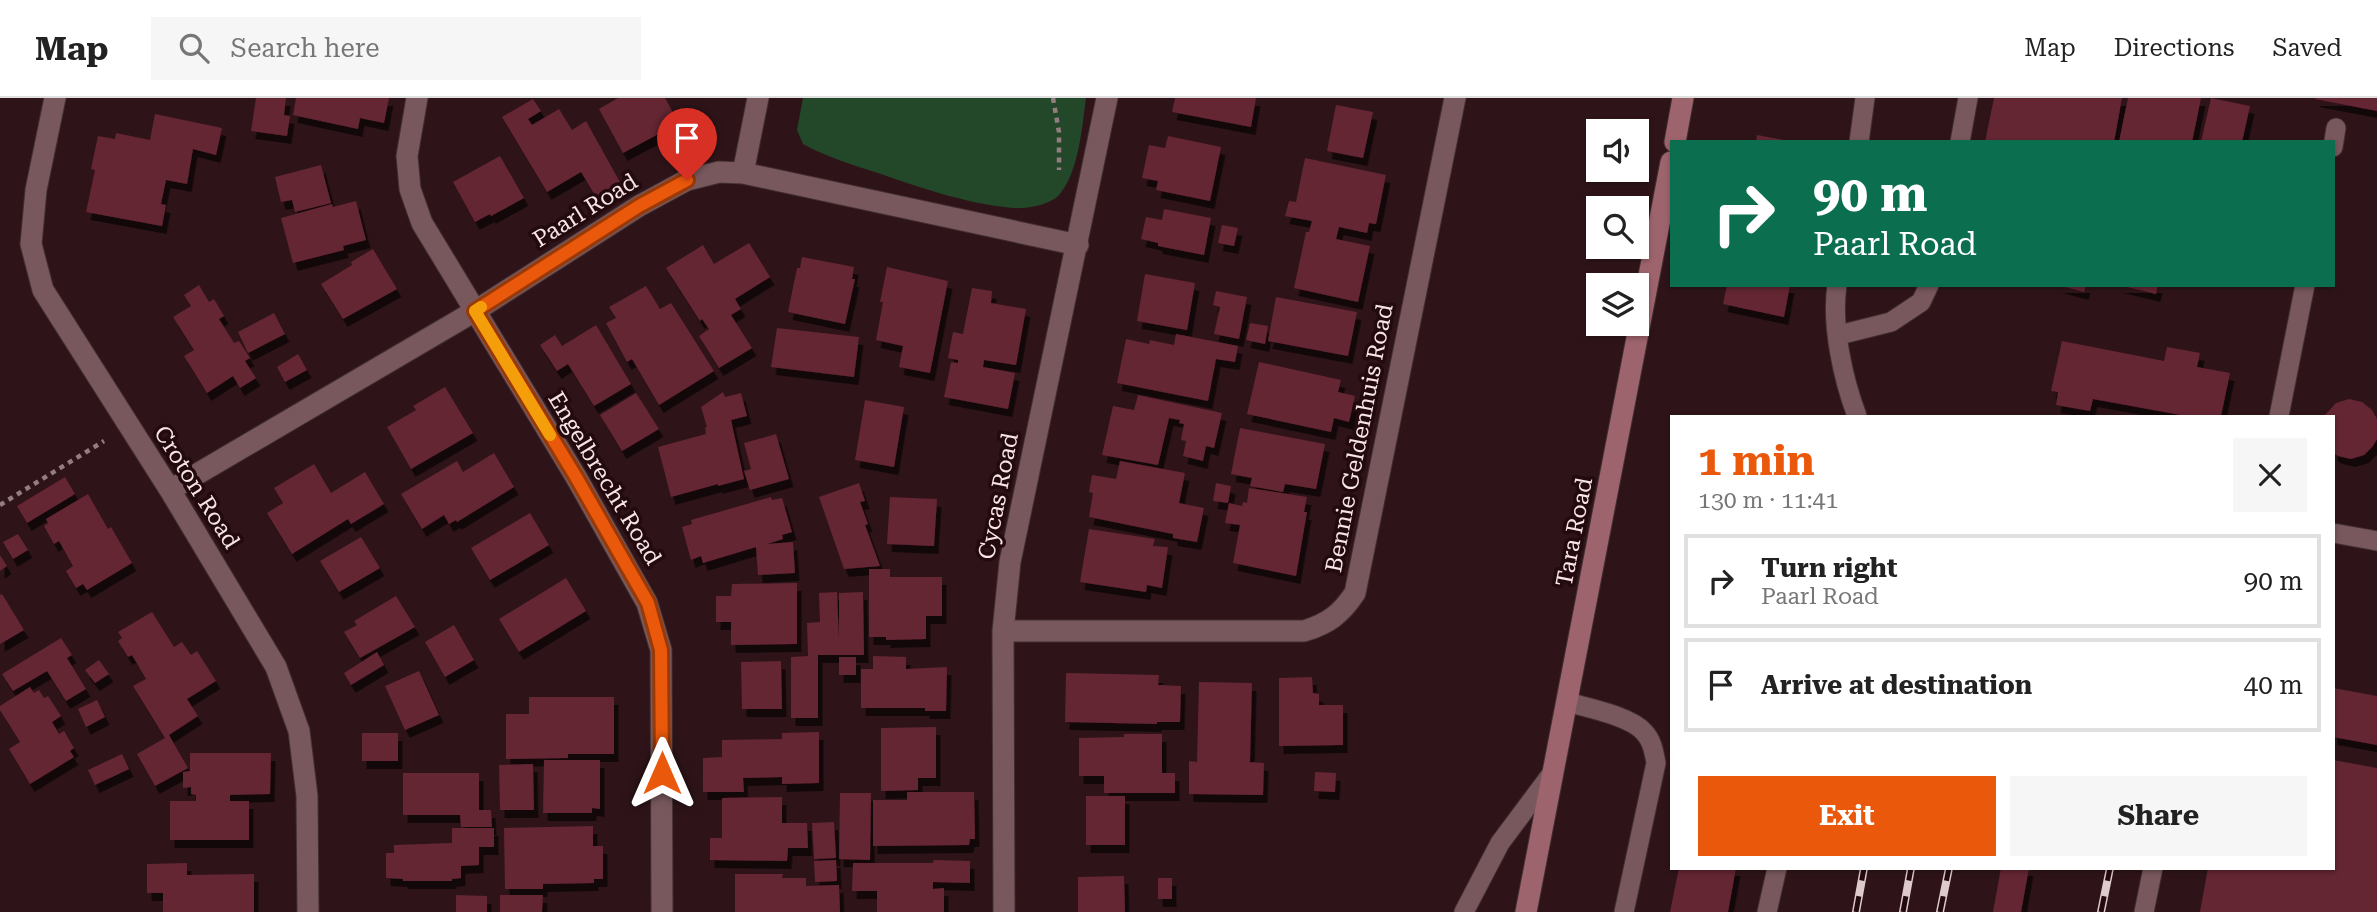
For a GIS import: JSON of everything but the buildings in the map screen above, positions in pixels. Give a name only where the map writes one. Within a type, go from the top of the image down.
[{"type":"street","name":"Croton Road","points":[[55,98],[36,190],[31,244],[43,290],[170,491],[276,667],[299,731],[307,796],[308,912]]},
{"type":"street","name":"Engelbrecht Road","points":[[417,98],[407,156],[410,189],[422,223],[576,477],[648,603],[661,650],[662,912]]},
{"type":"street","points":[[743,173],[758,98]]},
{"type":"street","name":"Cycas Road","points":[[1004,912],[1003,631],[1010,562],[1107,98]]},
{"type":"street","name":"Bennie Geldenhuis Road","points":[[1003,631],[1304,631],[1321,626],[1345,608],[1355,593],[1455,98]]},
{"type":"street","points":[[1675,140],[1683,98]]},
{"type":"street","name":"Tara Road","points":[[1526,912],[1670,167]]},
{"type":"street","name":"Paarl Road","points":[[170,491],[475,311],[639,206],[687,180],[719,172],[743,173],[1077,244]]},
{"type":"lane","points":[[1859,140],[1865,98]]},
{"type":"lane","points":[[1959,140],[1968,98]]},
{"type":"lane","points":[[1837,287],[1835,302],[1847,391],[1857,415]]},
{"type":"lane","points":[[1839,335],[1891,322],[1921,302],[1928,287]]},
{"type":"lane","points":[[2279,415],[2305,287]]},
{"type":"lane","points":[[2335,533],[2377,541]]},
{"type":"lane","points":[[1567,702],[1633,723],[1645,732],[1652,744],[1656,763],[1624,912]]},
{"type":"lane","points":[[1464,912],[1500,843],[1554,771]]},
{"type":"lane","points":[[1767,912],[1777,870]]},
{"type":"lane","points":[[2144,912],[2153,870]]},
{"type":"path","points":[[0,505],[129,426]]},
{"type":"green space","points":[[803,98],[1086,98],[1078,149],[1066,185],[1059,195],[1050,201],[1038,206],[1019,208],[945,195],[812,149],[803,144],[797,130]]},
{"type":"railway","points":[[1856,912],[1864,870]]},
{"type":"railway","points":[[1903,912],[1911,870]]},
{"type":"railway","points":[[1940,912],[1949,870]]},
{"type":"railway","points":[[2101,912],[2110,870]]},
{"type":"slow traffic","points":[[481,307],[475,311],[550,435]]},
{"type":"route","points":[[662,773],[661,650],[648,603],[576,477],[475,311],[639,206],[687,180]]}]
